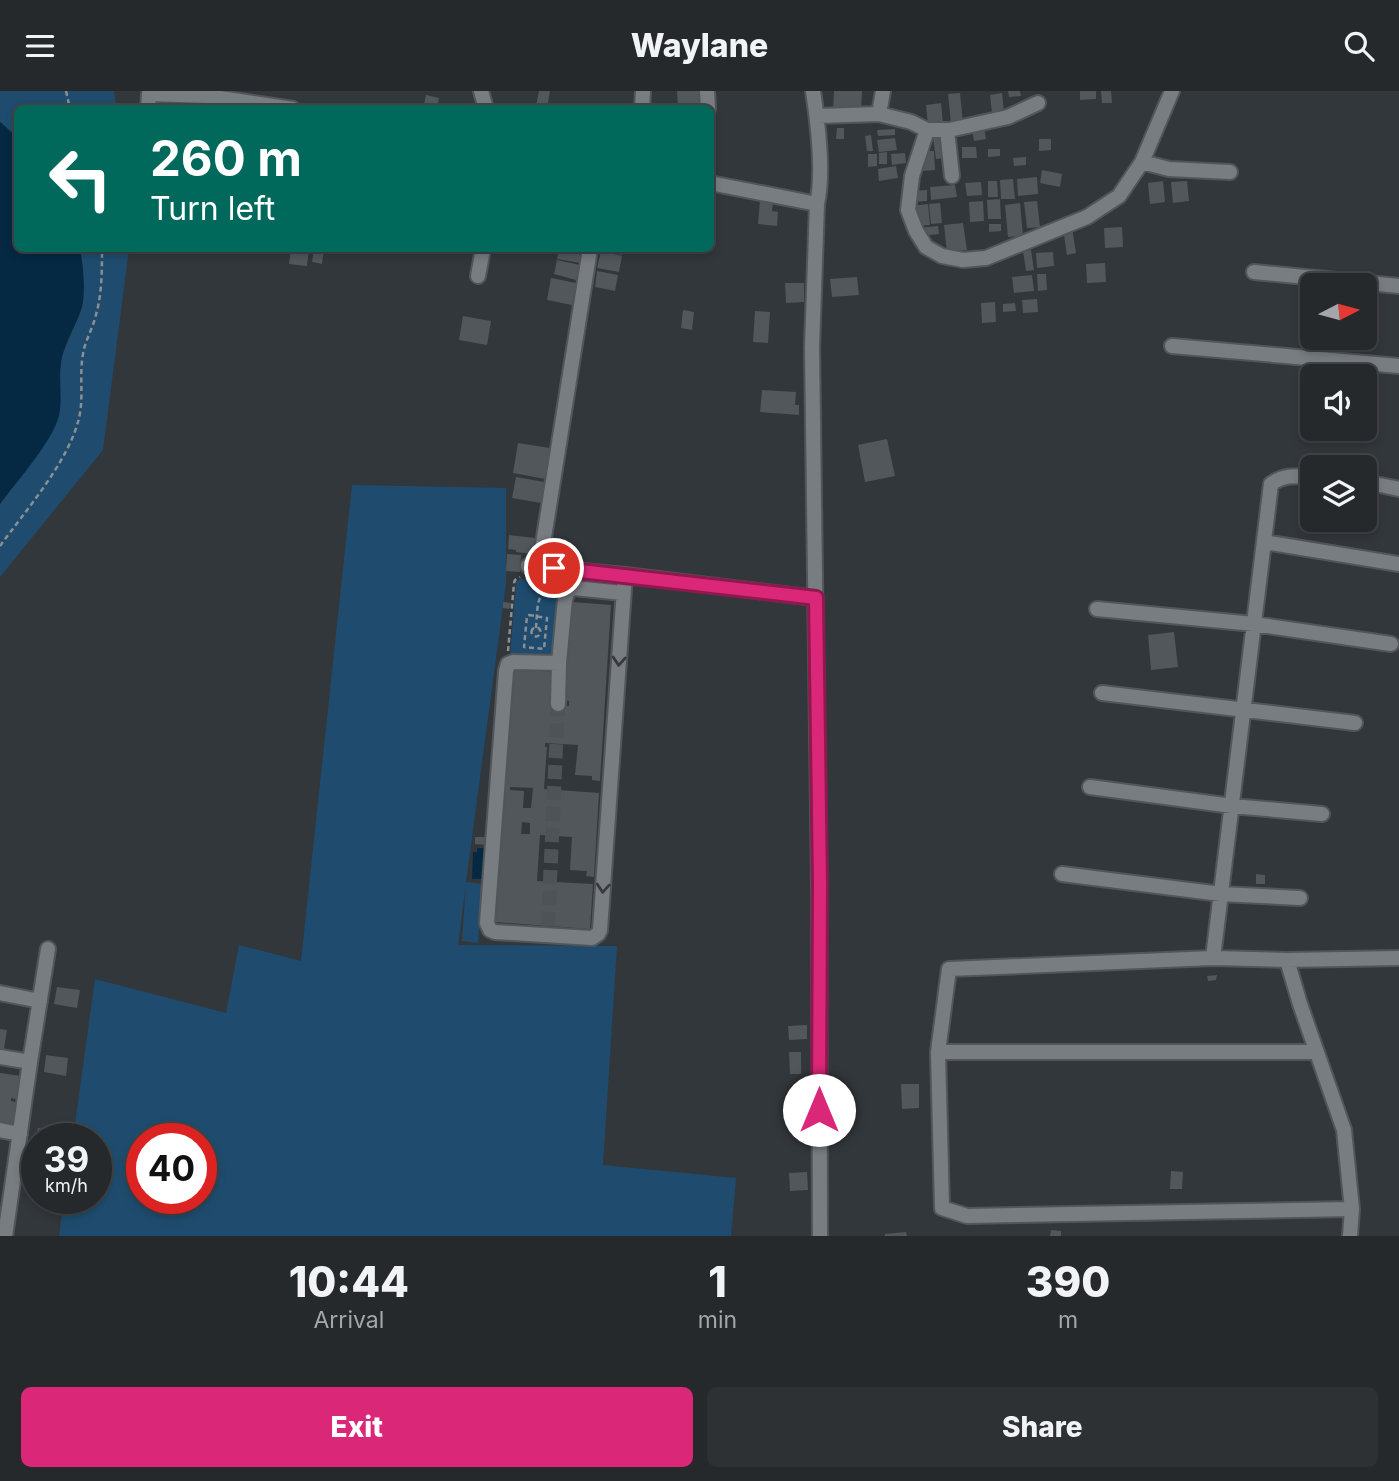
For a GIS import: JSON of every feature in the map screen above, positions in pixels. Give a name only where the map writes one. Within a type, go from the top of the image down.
[{"type":"street","points":[[813,91],[817,116],[820,189],[817,204],[812,347],[820,883],[820,1236]]},
{"type":"street","points":[[879,114],[883,91]]},
{"type":"street","points":[[927,130],[912,176],[908,210],[916,231],[926,247],[942,256],[963,260],[986,258],[1087,217],[1119,195],[1142,162],[1172,91]]},
{"type":"street","points":[[148,105],[149,94],[258,105]]},
{"type":"street","points":[[817,116],[879,114],[911,122],[927,130],[947,130],[1008,117],[1038,103]]},
{"type":"street","points":[[947,130],[951,176]]},
{"type":"street","points":[[1142,162],[1170,169],[1230,172]]},
{"type":"street","points":[[714,184],[817,204]]},
{"type":"street","points":[[478,276],[482,252]]},
{"type":"street","points":[[542,550],[590,252]]},
{"type":"street","points":[[1254,272],[1399,286]]},
{"type":"street","points":[[1172,346],[1399,366]]},
{"type":"street","points":[[1213,958],[1271,484],[1287,476],[1300,477]]},
{"type":"street","points":[[1377,484],[1399,489]]},
{"type":"street","points":[[1264,542],[1399,564]]},
{"type":"street","points":[[524,571],[625,575],[816,598]]},
{"type":"street","points":[[606,591],[607,574]]},
{"type":"street","points":[[559,663],[513,662],[506,671],[487,923],[490,930],[495,932],[548,930],[592,938],[600,930],[625,575]]},
{"type":"street","points":[[558,703],[559,663],[568,591],[574,589],[623,593]]},
{"type":"street","points":[[1097,609],[1254,624],[1391,644]]},
{"type":"street","points":[[1102,693],[1355,723]]},
{"type":"street","points":[[1090,787],[1232,806],[1322,814]]},
{"type":"street","points":[[1062,874],[1221,894],[1300,898]]},
{"type":"street","points":[[5,1236],[6,1196],[20,1134],[48,950]]},
{"type":"street","points":[[1352,1209],[967,1216],[942,1207],[938,1052],[949,969],[1213,958],[1399,958]]},
{"type":"street","points":[[1287,960],[1344,1129],[1352,1209],[1350,1236]]},
{"type":"street","points":[[0,993],[40,1001]]},
{"type":"street","points":[[938,1052],[1317,1052]]},
{"type":"street","points":[[0,1057],[30,1062]]},
{"type":"street","points":[[0,1130],[20,1134]]},
{"type":"path","points":[[0,546],[49,478],[74,437],[80,415],[83,351],[96,317],[102,283],[102,252]]},
{"type":"path","points":[[507,658],[514,583],[524,571]]},
{"type":"path","points":[[536,628],[541,593],[556,584],[557,580],[566,581],[574,589]]},
{"type":"path","points":[[527,616],[537,616],[547,619],[543,649],[524,645],[527,616]]},
{"type":"shaded area","points":[[0,91],[114,91],[116,105],[14,105],[14,134],[0,122]]},
{"type":"shaded area","points":[[0,122],[14,134],[14,252],[80,252],[84,286],[82,307],[62,357],[58,421],[44,445],[0,504]]},
{"type":"shaded area","points":[[80,252],[129,252],[103,450],[0,577],[0,504],[52,433],[62,356],[82,306]]},
{"type":"shaded area","points":[[352,485],[506,488],[506,583],[466,882],[483,884],[478,943],[462,941],[466,884],[458,945],[617,946],[603,1165],[736,1178],[731,1236],[59,1236],[62,1214],[112,1214],[112,1123],[75,1123],[95,979],[226,1013],[239,945],[301,961]]},
{"type":"shaded area","points":[[521,579],[561,583],[556,652],[550,658],[510,658],[516,582]]},
{"type":"shaded area","points":[[477,848],[484,848],[484,879],[472,879],[473,852],[477,852]]},
{"type":"building","points":[[539,91],[550,91],[548,105],[536,105]]},
{"type":"building","points":[[677,91],[702,91],[703,105],[678,105]]},
{"type":"building","points":[[834,91],[862,91],[861,113],[833,112]]},
{"type":"building","points":[[1008,91],[1020,91],[1021,96],[1009,97]]},
{"type":"building","points":[[1080,91],[1096,91],[1096,99],[1080,100]]},
{"type":"building","points":[[1101,91],[1111,91],[1112,103],[1102,103]]},
{"type":"building","points":[[960,93],[963,123],[951,124],[948,94]]},
{"type":"building","points":[[1002,93],[1004,112],[992,113],[990,95]]},
{"type":"building","points":[[426,95],[439,98],[438,105],[424,105]]},
{"type":"building","points":[[941,103],[943,124],[928,125],[926,105]]},
{"type":"building","points":[[837,128],[844,128],[844,139],[836,139]]},
{"type":"building","points":[[984,128],[986,139],[974,141],[972,130]]},
{"type":"building","points":[[895,129],[895,135],[878,136],[877,130]]},
{"type":"building","points":[[871,135],[873,151],[867,151],[865,136]]},
{"type":"building","points":[[944,137],[946,158],[936,159],[933,138]]},
{"type":"building","points":[[895,138],[897,150],[879,152],[877,140]]},
{"type":"building","points":[[1039,139],[1051,139],[1051,150],[1039,151]]},
{"type":"building","points":[[962,147],[976,147],[977,158],[962,158]]},
{"type":"building","points":[[988,149],[1000,149],[1000,156],[988,157]]},
{"type":"building","points":[[921,151],[934,151],[935,170],[922,171]]},
{"type":"building","points":[[887,152],[887,164],[879,164],[879,153]]},
{"type":"building","points":[[905,153],[906,163],[892,165],[891,154]]},
{"type":"building","points":[[868,154],[877,154],[877,166],[868,167]]},
{"type":"building","points":[[1026,157],[1026,165],[1014,166],[1013,158]]},
{"type":"building","points":[[896,166],[898,178],[879,181],[878,169]]},
{"type":"building","points":[[1042,170],[1062,174],[1060,187],[1040,183]]},
{"type":"building","points":[[1037,177],[1038,194],[1018,196],[1017,179]]},
{"type":"building","points":[[1013,179],[1015,199],[1001,199],[1000,180]]},
{"type":"building","points":[[988,181],[997,181],[998,197],[988,197]]},
{"type":"building","points":[[1163,181],[1165,202],[1150,204],[1148,183]]},
{"type":"building","points":[[1187,181],[1189,201],[1173,203],[1171,182]]},
{"type":"building","points":[[981,182],[982,195],[967,196],[965,183]]},
{"type":"building","points":[[955,185],[957,197],[931,200],[930,187]]},
{"type":"building","points":[[927,190],[927,201],[913,202],[912,191]]},
{"type":"building","points":[[1000,199],[1001,219],[988,219],[987,200]]},
{"type":"building","points":[[760,200],[773,201],[772,211],[778,212],[777,226],[758,224]]},
{"type":"building","points":[[983,201],[984,221],[970,222],[969,202]]},
{"type":"building","points":[[1037,201],[1040,227],[1027,228],[1024,202]]},
{"type":"building","points":[[940,203],[942,223],[931,224],[929,204]]},
{"type":"building","points":[[1020,203],[1023,236],[1008,237],[1005,205]]},
{"type":"building","points":[[928,204],[930,225],[915,226],[912,206]]},
{"type":"building","points":[[963,223],[967,250],[947,253],[944,225]]},
{"type":"building","points":[[989,224],[1001,224],[1001,231],[989,232]]},
{"type":"building","points":[[938,226],[939,234],[920,236],[919,228]]},
{"type":"building","points":[[1072,227],[1076,253],[1067,255],[1063,229]]},
{"type":"building","points":[[1122,227],[1123,247],[1105,248],[1104,228]]},
{"type":"building","points":[[1031,250],[1034,270],[1026,271],[1023,251]]},
{"type":"building","points":[[291,252],[309,252],[307,266],[289,264]]},
{"type":"building","points":[[314,252],[324,252],[322,264],[312,262]]},
{"type":"building","points":[[558,252],[580,252],[579,255],[582,255],[581,263],[557,259]]},
{"type":"building","points":[[601,252],[622,256],[619,272],[597,268]]},
{"type":"building","points":[[1053,252],[1054,266],[1037,268],[1036,253]]},
{"type":"building","points":[[557,260],[580,265],[576,280],[554,274]]},
{"type":"building","points":[[1105,263],[1106,282],[1087,283],[1086,264]]},
{"type":"building","points":[[597,271],[618,275],[615,291],[595,287]]},
{"type":"building","points":[[1037,274],[1046,274],[1047,290],[1038,291]]},
{"type":"building","points":[[1032,275],[1034,291],[1014,293],[1012,277]]},
{"type":"building","points":[[857,277],[859,295],[832,297],[830,279]]},
{"type":"building","points":[[551,278],[576,283],[572,305],[547,300]]},
{"type":"building","points":[[785,283],[804,283],[804,302],[786,303]]},
{"type":"building","points":[[1037,299],[1038,312],[1023,313],[1022,300]]},
{"type":"building","points":[[995,302],[996,322],[982,323],[981,303]]},
{"type":"building","points":[[1015,303],[1016,311],[1003,312],[1003,304]]},
{"type":"building","points":[[683,310],[694,312],[692,330],[681,328]]},
{"type":"building","points":[[755,311],[770,312],[768,343],[753,342]]},
{"type":"building","points":[[463,316],[491,321],[487,345],[459,340]]},
{"type":"building","points":[[762,390],[796,392],[795,405],[799,405],[799,415],[760,412]]},
{"type":"building","points":[[887,439],[895,476],[865,482],[858,445]]},
{"type":"building","points":[[518,443],[550,448],[545,479],[513,473]]},
{"type":"building","points":[[516,477],[545,482],[541,503],[512,498]]},
{"type":"building","points":[[509,535],[535,538],[533,554],[508,549]]},
{"type":"building","points":[[507,554],[521,555],[520,572],[506,571]]},
{"type":"building","points":[[503,602],[511,603],[509,609],[503,608]]},
{"type":"building","points":[[572,602],[611,605],[600,781],[592,780],[592,776],[575,775],[578,745],[545,743],[544,789],[599,793],[594,877],[586,876],[587,871],[570,870],[572,837],[540,835],[537,881],[593,884],[590,929],[494,922],[511,669],[554,672],[565,706],[569,706],[569,701],[565,700]],"holes":[[[510,787],[533,788],[531,808],[523,808],[524,791],[510,790]],[[522,822],[530,823],[530,834],[521,834]]]},
{"type":"building","points":[[1174,632],[1178,667],[1151,670],[1148,635]]},
{"type":"building","points":[[475,837],[489,837],[489,845],[475,844]]},
{"type":"building","points":[[1256,874],[1265,875],[1265,884],[1256,884]]},
{"type":"building","points":[[1217,975],[1216,980],[1208,981],[1207,976]]},
{"type":"building","points":[[57,987],[80,990],[77,1008],[54,1004]]},
{"type":"building","points":[[807,1025],[807,1039],[789,1040],[788,1026]]},
{"type":"building","points":[[0,1029],[7,1030],[3,1055],[0,1055]]},
{"type":"building","points":[[789,1052],[801,1052],[801,1074],[790,1074]]},
{"type":"building","points":[[46,1055],[68,1058],[66,1076],[44,1072]]},
{"type":"building","points":[[0,1073],[21,1076],[18,1095],[16,1099],[11,1098],[17,1106],[14,1125],[0,1123]]},
{"type":"building","points":[[901,1084],[919,1084],[919,1108],[902,1109]]},
{"type":"building","points":[[1171,1171],[1183,1172],[1182,1189],[1170,1189]]},
{"type":"building","points":[[807,1172],[808,1190],[790,1191],[789,1173]]},
{"type":"building","points":[[1051,1230],[1061,1231],[1061,1236],[1050,1236]]},
{"type":"building","points":[[906,1232],[907,1236],[885,1236],[885,1234]]},
{"type":"tunnel","points":[[548,926],[558,704]]},
{"type":"route","points":[[554,568],[816,598],[820,883],[819,1110]]}]
